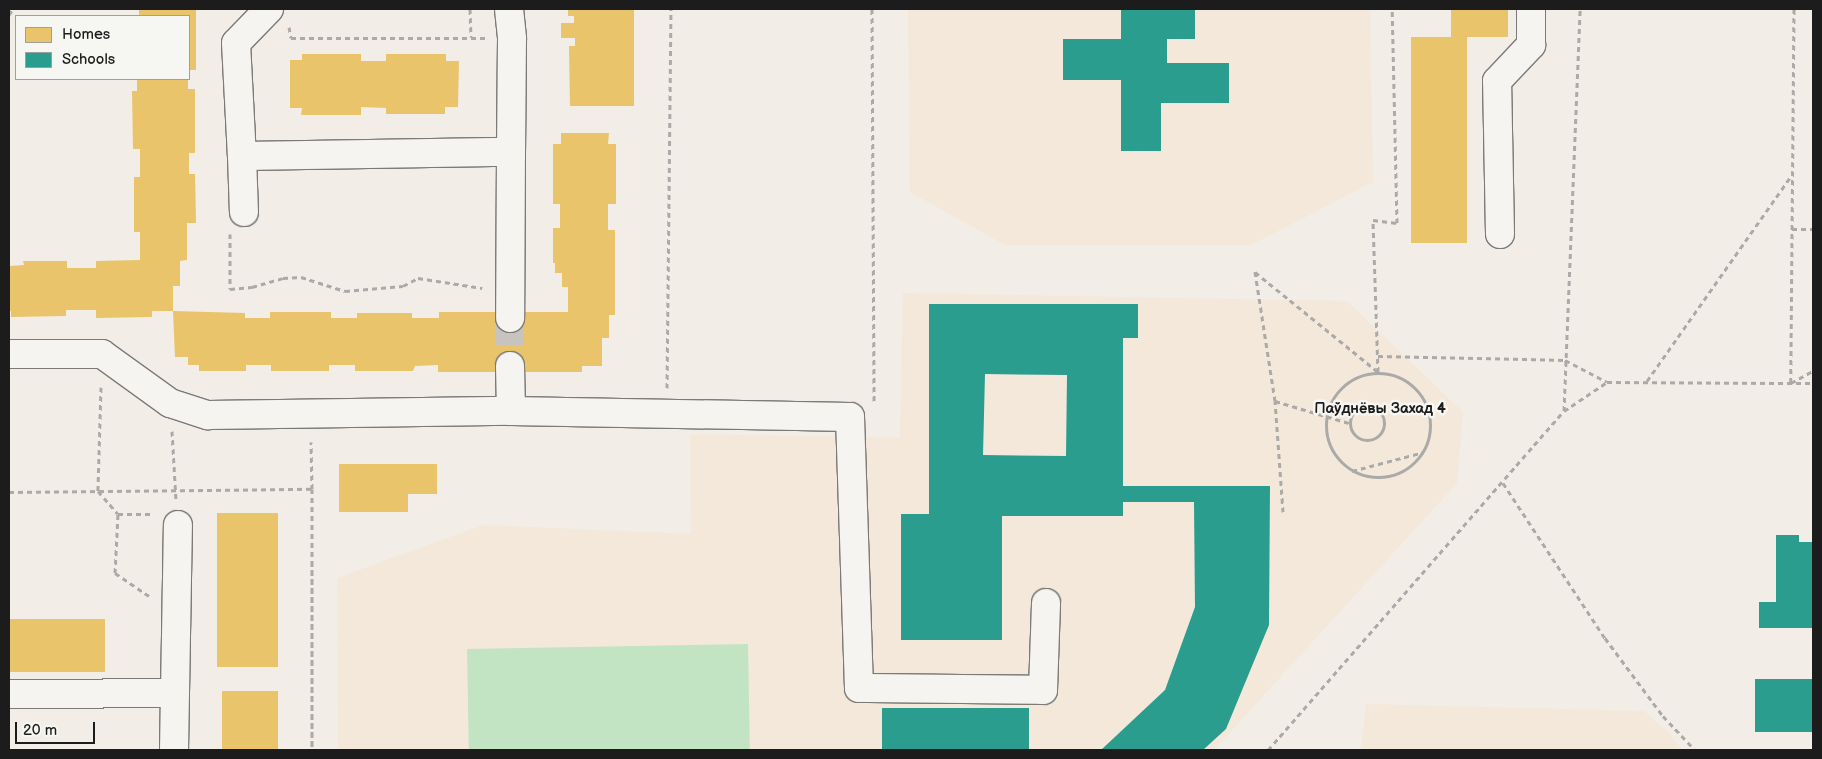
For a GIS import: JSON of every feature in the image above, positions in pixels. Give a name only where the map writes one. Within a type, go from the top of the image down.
[{"type":"lane","points":[[509,9],[512,39],[510,305]]},
{"type":"lane","points":[[1500,234],[1497,81],[1531,45],[1531,9]]},
{"type":"lane","points":[[237,221],[242,156],[236,43],[278,14]]},
{"type":"lane","points":[[242,156],[511,152]]},
{"type":"lane","points":[[9,354],[102,354],[170,403],[208,415],[511,411],[850,416],[860,688],[1043,690],[1046,603]]},
{"type":"lane","points":[[510,366],[511,411]]},
{"type":"lane","points":[[174,750],[177,520]]},
{"type":"lane","points":[[9,694],[175,693]]},
{"type":"path","points":[[9,15],[13,9]]},
{"type":"path","points":[[470,9],[471,37]]},
{"type":"path","points":[[666,414],[671,9]]},
{"type":"path","points":[[872,9],[874,407]]},
{"type":"path","points":[[1378,372],[1373,220],[1396,223],[1392,9]]},
{"type":"path","points":[[1564,411],[1580,9]]},
{"type":"path","points":[[1791,383],[1791,176],[1794,9]]},
{"type":"path","points":[[278,14],[291,38],[471,37],[512,39]]},
{"type":"path","points":[[1647,382],[1791,176]]},
{"type":"path","points":[[237,221],[230,289],[252,287],[283,278],[301,277],[345,290],[404,286],[418,278],[510,305]]},
{"type":"path","points":[[1792,229],[1813,229]]},
{"type":"path","points":[[1283,512],[1275,401],[1255,272],[1378,372],[1405,379],[1424,399],[1432,425],[1424,452],[1405,471],[1378,478],[1352,471],[1332,452],[1325,425],[1332,399],[1352,379],[1378,372]]},
{"type":"path","points":[[102,354],[98,491],[118,514],[177,520],[170,403]]},
{"type":"path","points":[[1378,356],[1565,360],[1608,382],[1813,383]]},
{"type":"path","points":[[1791,383],[1813,371]]},
{"type":"path","points":[[1268,750],[1564,411],[1608,382]]},
{"type":"path","points":[[1275,401],[1349,423]]},
{"type":"path","points":[[1367,406],[1376,408],[1382,414],[1385,423],[1382,432],[1376,439],[1367,441],[1358,439],[1352,432],[1349,423],[1352,414],[1358,408],[1367,406]]},
{"type":"path","points":[[311,413],[312,750]]},
{"type":"path","points":[[1352,471],[1424,452]]},
{"type":"path","points":[[1502,483],[1605,638],[1663,716],[1694,750]]},
{"type":"path","points":[[9,492],[312,489]]},
{"type":"path","points":[[118,514],[115,574],[176,614]]},
{"type":"shaded area","points":[[908,9],[1370,9],[1373,182],[1251,245],[1005,245],[910,192]]},
{"type":"shaded area","points":[[903,293],[1347,301],[1463,412],[1457,483],[1214,750],[338,750],[337,578],[483,525],[691,534],[690,434],[900,438]]},
{"type":"shaded area","points":[[1366,704],[1644,711],[1671,735],[1682,750],[1361,750]]},
{"type":"green space","points":[[748,644],[750,750],[469,750],[467,649]]},
{"type":"building: Homes","points":[[139,9],[196,9],[196,70],[190,70],[190,15],[139,15]]},
{"type":"building: Homes","points":[[568,9],[634,9],[634,106],[570,106],[569,46],[575,46],[575,38],[561,38],[561,23],[574,23],[574,16],[568,16]]},
{"type":"building: Homes","points":[[1451,9],[1508,9],[1508,37],[1467,37],[1467,243],[1411,243],[1411,37],[1451,37]]},
{"type":"building: Homes","points":[[302,54],[361,54],[361,61],[386,61],[386,54],[446,54],[446,61],[459,61],[458,107],[445,107],[445,114],[386,114],[386,108],[361,107],[361,115],[301,115],[302,108],[290,108],[290,60],[302,60]]},
{"type":"building: Homes","points":[[137,80],[188,80],[188,89],[195,89],[195,153],[189,153],[189,174],[195,174],[196,223],[187,223],[187,260],[180,261],[180,286],[173,286],[173,311],[152,311],[152,317],[96,318],[96,310],[66,310],[66,316],[11,317],[11,311],[9,311],[9,266],[24,265],[23,261],[67,261],[67,268],[96,268],[96,261],[140,260],[140,232],[134,232],[134,177],[140,177],[140,149],[133,149],[132,91],[137,91]]},
{"type":"building: Homes","points":[[561,133],[609,133],[608,144],[616,144],[616,204],[608,204],[608,230],[615,230],[615,315],[609,315],[609,338],[602,338],[602,366],[582,366],[582,372],[438,372],[438,365],[415,366],[413,371],[355,371],[355,365],[329,365],[329,371],[271,371],[271,365],[246,365],[246,371],[199,371],[199,365],[188,365],[188,357],[175,357],[173,311],[245,313],[245,318],[270,318],[270,312],[331,312],[331,318],[357,318],[357,313],[412,313],[412,318],[439,318],[439,312],[568,312],[568,287],[562,287],[562,273],[555,273],[555,263],[553,263],[553,228],[560,228],[560,204],[553,204],[553,144],[561,144]]},
{"type":"building: Homes","points":[[339,464],[437,464],[437,494],[408,494],[408,512],[339,512]]},
{"type":"building: Homes","points":[[217,513],[278,513],[278,667],[217,667]]},
{"type":"building: Homes","points":[[9,619],[105,619],[105,672],[9,672]]},
{"type":"building: Homes","points":[[222,691],[278,691],[278,750],[222,750]]},
{"type":"building: Schools","points":[[1121,9],[1195,9],[1195,39],[1167,39],[1167,63],[1229,63],[1229,103],[1161,103],[1161,151],[1121,151],[1121,80],[1063,80],[1063,39],[1121,39]]},
{"type":"building: Schools","points":[[929,304],[1138,304],[1138,338],[1123,338],[1123,486],[1270,486],[1269,625],[1226,729],[1203,750],[1101,750],[1165,690],[1195,607],[1194,502],[1123,502],[1123,516],[1002,516],[1002,640],[901,640],[901,514],[929,514]],"holes":[[[985,374],[1067,375],[1066,456],[983,455]]]},
{"type":"building: Schools","points":[[1776,535],[1799,535],[1799,542],[1813,542],[1813,628],[1759,628],[1759,602],[1776,602]]},
{"type":"building: Schools","points":[[1755,679],[1813,679],[1813,732],[1755,732]]},
{"type":"building: Schools","points":[[882,708],[1029,708],[1029,750],[882,750]]},
{"type":"tunnel","points":[[510,318],[510,366]]},
{"type":"district","name":"Паўднёвы Захад 4","points":[[1380,409]]}]
